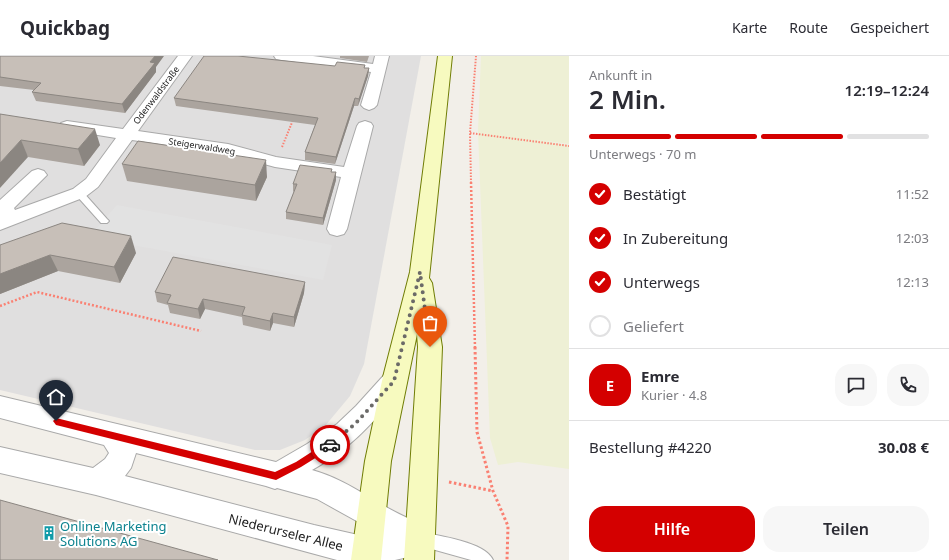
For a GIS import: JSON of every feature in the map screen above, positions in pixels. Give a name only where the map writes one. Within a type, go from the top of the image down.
[{"type":"main road","points":[[367,556],[378,461],[394,381],[420,272],[445,56]]},
{"type":"main road","points":[[420,272],[430,347],[420,550]]},
{"type":"street","name":"Odenwaldstraße","points":[[38,175],[4,207],[5,221],[79,193],[92,183],[185,56]]},
{"type":"street","points":[[281,56],[380,62],[369,105]]},
{"type":"street","name":"Odenwaldstraße","points":[[52,124],[127,134]]},
{"type":"street","points":[[337,229],[365,126]]},
{"type":"street","name":"Steigerwaldweg","points":[[127,134],[228,149],[275,162],[351,173]]},
{"type":"street","points":[[276,476],[298,465],[329,446],[356,423],[394,381]]},
{"type":"street","points":[[0,407],[321,486],[344,497],[372,515],[420,550]]},
{"type":"street","points":[[96,482],[120,463],[123,455],[122,446],[112,435]]},
{"type":"street","name":"Niederurseler Allee","points":[[0,460],[96,482],[314,540],[367,556],[420,550]]},
{"type":"lane","points":[[79,193],[104,221]]},
{"type":"lane","points":[[420,550],[472,552],[485,560]]},
{"type":"path","points":[[476,56],[470,132],[477,432],[493,491],[508,526],[507,560]]},
{"type":"path","points":[[275,162],[295,114]]},
{"type":"path","points":[[470,132],[569,146]]},
{"type":"path","points":[[0,306],[37,292],[200,331]]},
{"type":"shaded area","points":[[0,56],[421,56],[364,364],[350,396],[325,426],[305,440],[280,450],[255,450],[0,390]]},
{"type":"shaded area","points":[[117,205],[332,245],[323,280],[89,237]]},
{"type":"green space","points":[[481,56],[569,56],[569,144],[532,139],[569,145],[569,469],[518,462],[498,465],[490,438],[478,131]]},
{"type":"building","points":[[0,56],[155,56],[150,62],[155,63],[122,104],[32,92],[41,83],[0,77]]},
{"type":"building","points":[[204,56],[238,56],[335,66],[337,62],[365,65],[364,68],[369,68],[359,99],[355,98],[336,157],[305,152],[318,118],[174,98]]},
{"type":"building","points":[[0,114],[95,129],[78,149],[21,140],[0,163]]},
{"type":"building","points":[[138,141],[266,160],[255,185],[122,164]]},
{"type":"building","points":[[300,165],[332,169],[331,172],[336,172],[323,218],[286,212],[297,184],[293,184]]},
{"type":"building","points":[[62,223],[131,236],[114,267],[50,255],[0,274],[0,245]]},
{"type":"building","points":[[173,257],[305,282],[294,317],[273,313],[270,321],[242,315],[245,307],[203,299],[198,309],[167,303],[171,295],[155,292]]},
{"type":"building","name":"Online Marketing Solutions AG","points":[[0,500],[218,560],[0,560]]},
{"type":"way so far","points":[[330,445],[356,423],[394,381],[420,272],[430,347]]},
{"type":"place","name":"Online Marketing Solutions AG","points":[[49,533]]},
{"type":"route","points":[[56,421],[276,476],[298,465],[330,445]]}]
